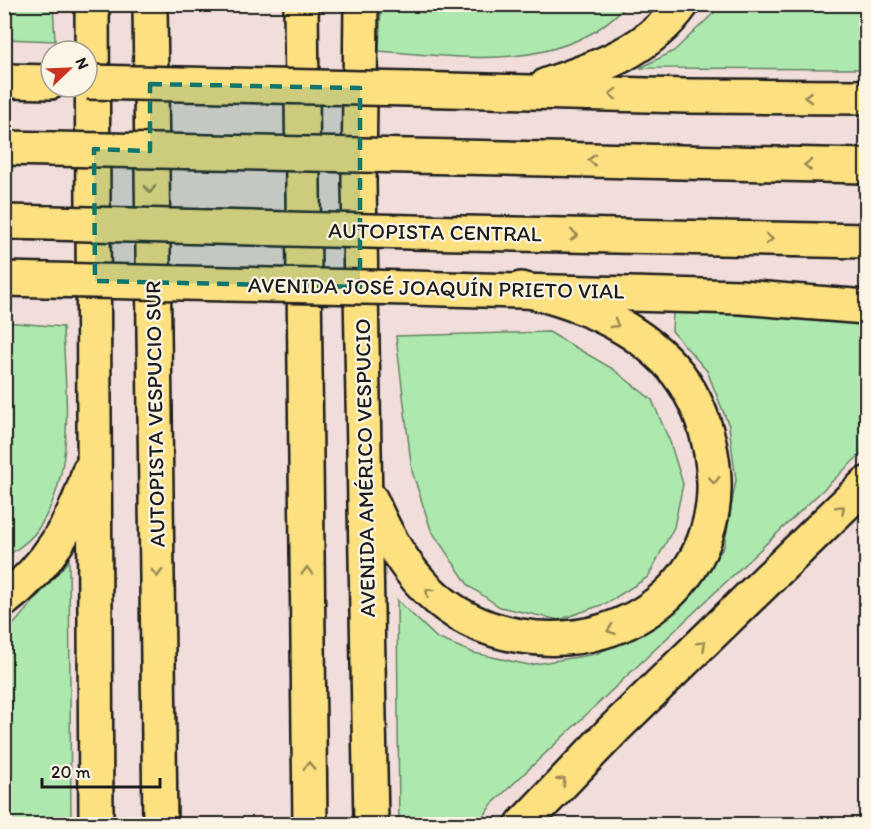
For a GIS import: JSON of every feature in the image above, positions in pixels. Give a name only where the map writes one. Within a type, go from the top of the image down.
[{"type":"main road","points":[[92,4],[96,447],[96,825]]},
{"type":"main road","name":"AUTOPISTA VESPUCIO SUR","points":[[150,4],[160,825]]},
{"type":"main road","points":[[302,4],[310,825]]},
{"type":"main road","name":"AVENIDA AMÉRICO VESPUCIO","points":[[361,4],[359,184],[371,825]]},
{"type":"main road","points":[[528,91],[572,77],[634,50],[652,38],[682,4]]},
{"type":"main road","points":[[99,82],[756,97],[867,97]]},
{"type":"main road","points":[[4,148],[867,166]]},
{"type":"main road","name":"AUTOPISTA CENTRAL","points":[[4,222],[867,241]]},
{"type":"main road","name":"AVENIDA JOSÉ JOAQUÍN PRIETO VIAL","points":[[4,279],[521,289],[741,297],[867,308]]},
{"type":"main road","points":[[366,489],[382,527],[403,562],[429,594],[471,621],[508,634],[538,639],[568,640],[594,636],[643,615],[664,599],[682,579],[697,556],[713,500],[714,470],[709,441],[692,394],[664,359],[619,325],[588,309],[521,289]]},
{"type":"main road","points":[[4,600],[23,586],[41,566],[60,537],[76,508],[96,447]]},
{"type":"main road","points":[[523,825],[607,736],[867,484]]},
{"type":"highlighted area","points":[[150,84],[360,88],[360,287],[95,281],[94,149],[150,151]]},
{"type":"green space","points":[[5,4],[53,5],[55,39],[5,39]]},
{"type":"green space","points":[[381,4],[628,5],[597,30],[567,44],[541,52],[515,56],[460,57],[379,51]]},
{"type":"green space","points":[[722,5],[866,5],[866,69],[640,68],[674,51]]},
{"type":"green space","points":[[694,307],[866,323],[866,449],[491,805],[479,824],[399,824],[397,600],[437,638],[474,653],[529,665],[596,654],[639,634],[697,585],[724,547],[736,480],[729,426],[707,371],[672,331],[673,313]]},
{"type":"green space","points":[[5,322],[63,327],[66,432],[64,459],[49,509],[33,536],[5,558]]},
{"type":"green space","points":[[549,332],[613,369],[652,400],[670,442],[683,484],[674,527],[648,577],[607,603],[559,620],[500,607],[469,586],[431,530],[412,471],[396,336]]},
{"type":"green space","points":[[69,560],[71,824],[6,824],[5,628],[13,625]]}]
